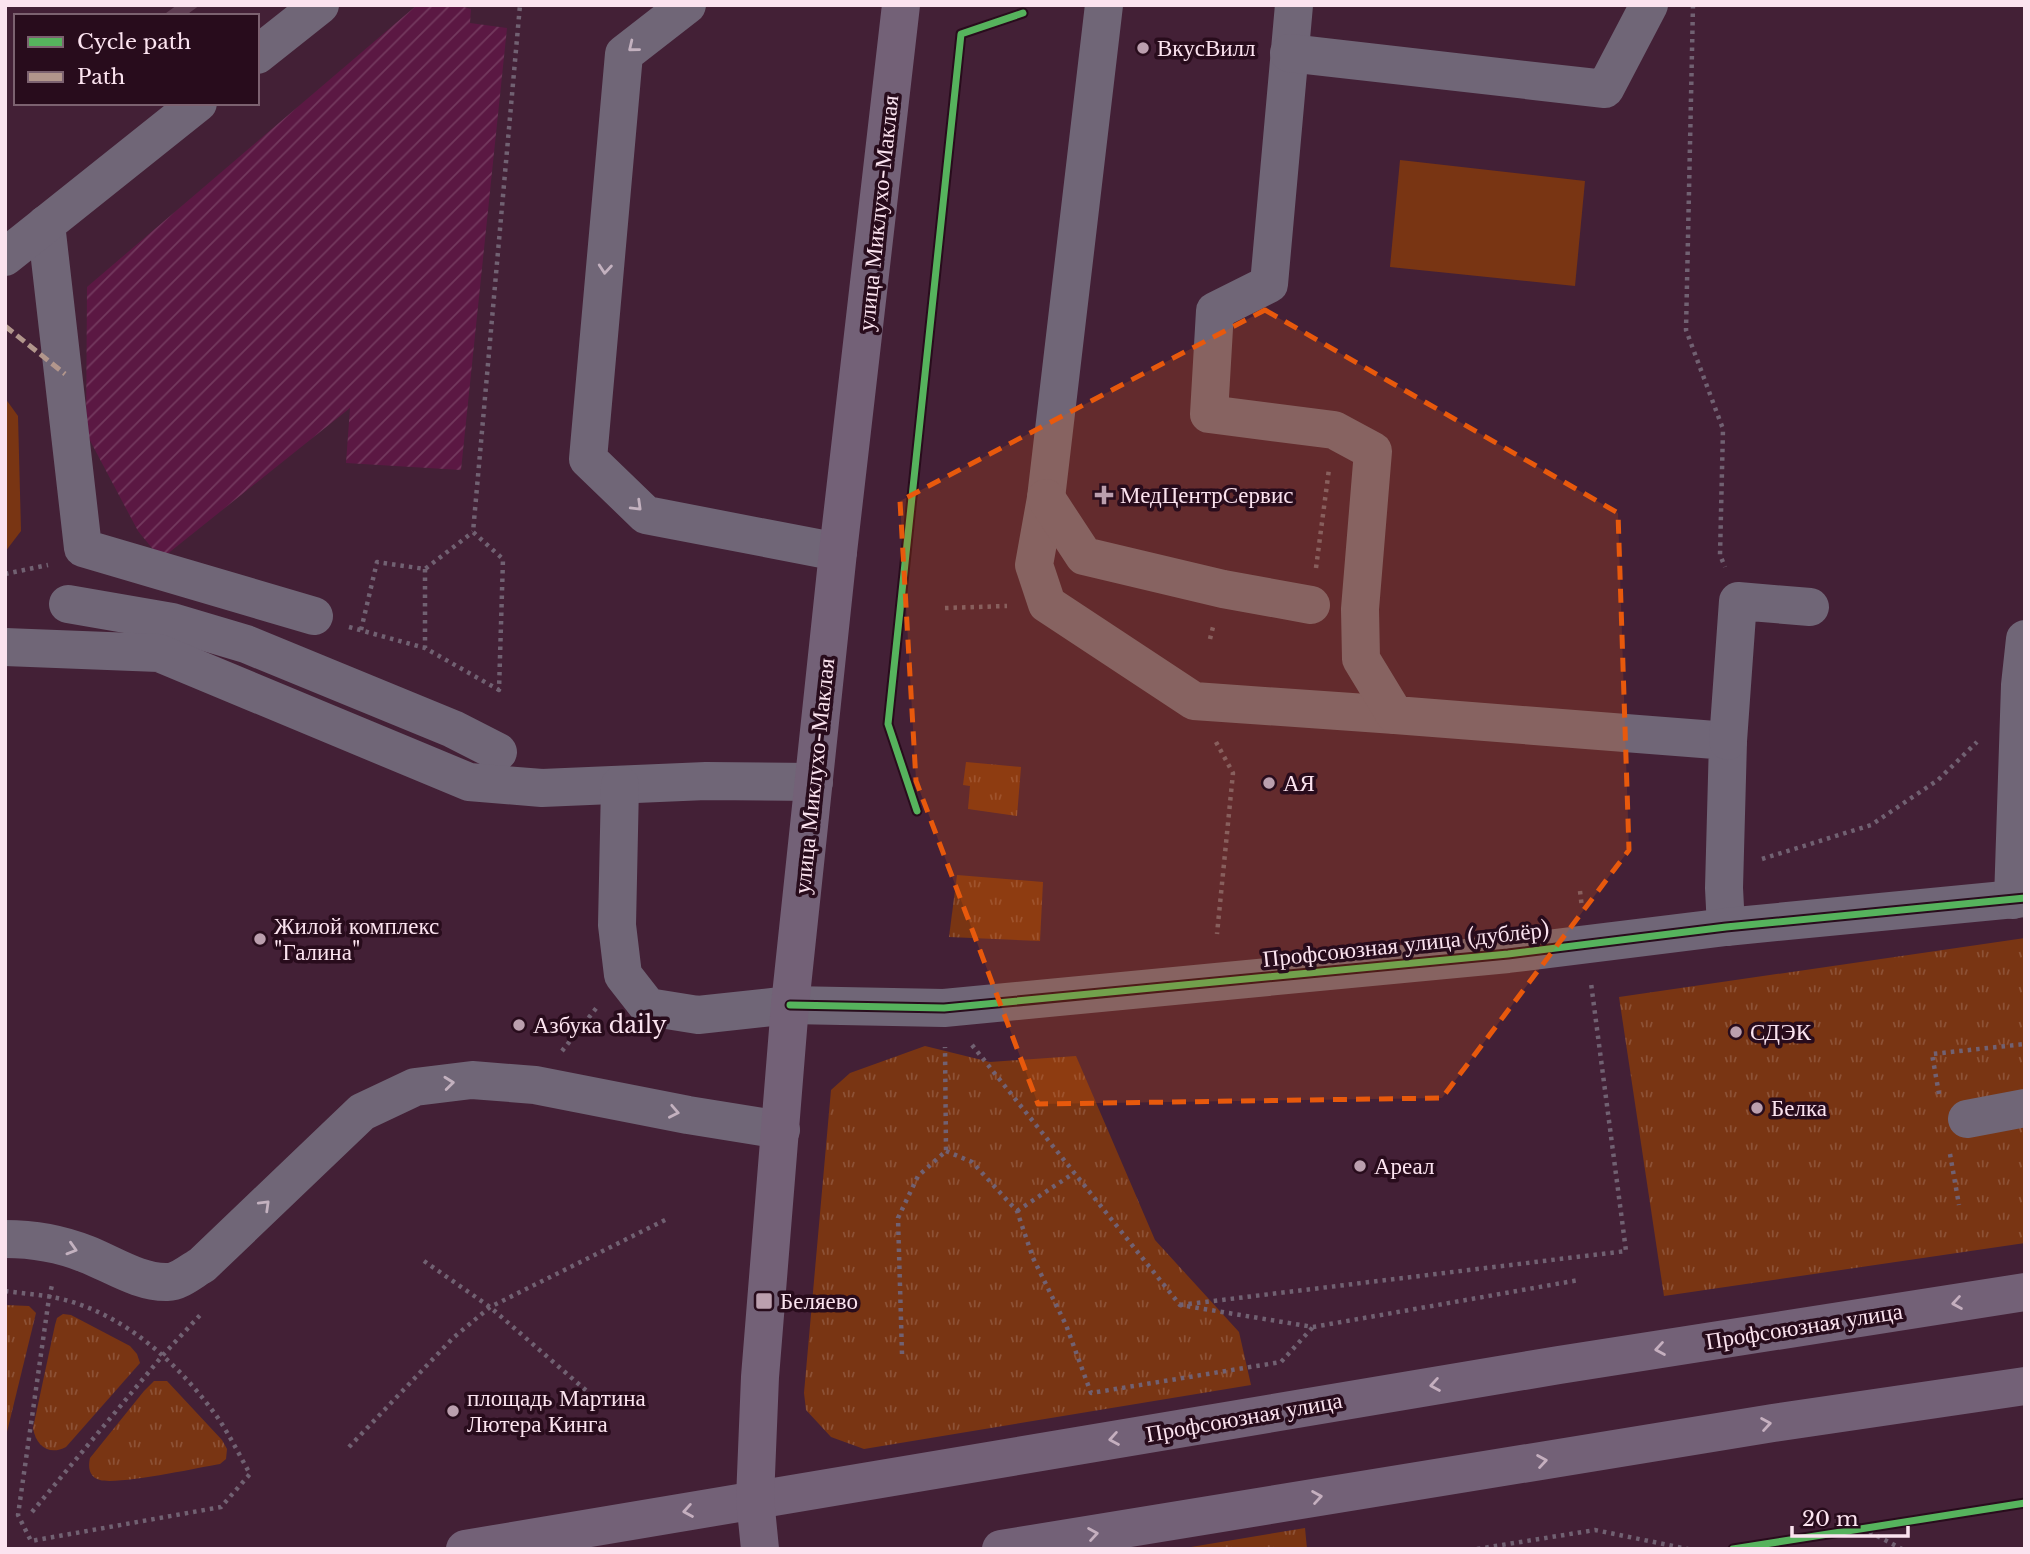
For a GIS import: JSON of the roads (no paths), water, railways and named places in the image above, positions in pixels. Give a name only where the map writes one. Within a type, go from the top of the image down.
[{"type":"main road","name":"улица Миклухо-Маклая","points":[[760,1549],[755,1499],[760,1377],[790,1005],[838,552],[901,5]]},
{"type":"main road","name":"Профсоюзная улица","points":[[465,1549],[1564,1364],[2025,1292]]},
{"type":"main road","points":[[1001,1549],[1773,1423],[2025,1386]]},
{"type":"street","points":[[259,53],[320,5]]},
{"type":"street","points":[[687,5],[624,54],[588,459],[646,515],[838,552]]},
{"type":"street","points":[[1104,5],[1046,498],[1034,565],[1046,604],[1194,701],[1728,741]]},
{"type":"street","points":[[1294,5],[1269,284],[1215,311],[1209,414],[1334,430],[1373,452],[1360,609],[1361,659],[1395,715]]},
{"type":"street","points":[[1289,52],[1605,89],[1649,5]]},
{"type":"street","points":[[5,257],[195,105]]},
{"type":"street","points":[[46,224],[83,548],[314,616]]},
{"type":"street","points":[[1046,498],[1084,556],[1223,589],[1311,605]]},
{"type":"street","points":[[1726,927],[1724,888],[1728,741],[1738,601],[1810,607]]},
{"type":"street","points":[[68,604],[172,622],[246,644],[453,729],[498,752]]},
{"type":"street","points":[[2019,899],[2020,685],[2025,639]]},
{"type":"street","points":[[5,647],[159,653],[469,782],[542,788],[706,781],[814,782]]},
{"type":"street","name":"Профсоюзная улица (дублёр)","points":[[620,785],[617,925],[623,975],[648,1007],[698,1015],[790,1005],[944,1008],[2019,899]]},
{"type":"street","points":[[5,1239],[59,1245],[145,1279],[171,1282],[202,1265],[362,1112],[415,1087],[472,1080],[535,1084],[688,1115],[780,1130]]},
{"type":"street","points":[[1967,1119],[2025,1108]]},
{"type":"tunnel","points":[[177,5],[184,14]]},
{"type":"place","name":"ВкусВилл","points":[[1143,48]]},
{"type":"place","name":"МедЦентрСервис","points":[[1104,495]]},
{"type":"place","name":"АЯ","points":[[1269,783]]},
{"type":"place","name":"Жилой комплекс \"Галина\"","points":[[260,939]]},
{"type":"place","name":"Азбука daily","points":[[519,1025]]},
{"type":"place","name":"СДЭК","points":[[1736,1032]]},
{"type":"place","name":"Белка","points":[[1757,1108]]},
{"type":"place","name":"Ареал","points":[[1360,1166]]},
{"type":"place","name":"Беляево","points":[[764,1301]]},
{"type":"place","name":"площадь Мартина Лютера Кинга","points":[[453,1411]]}]
